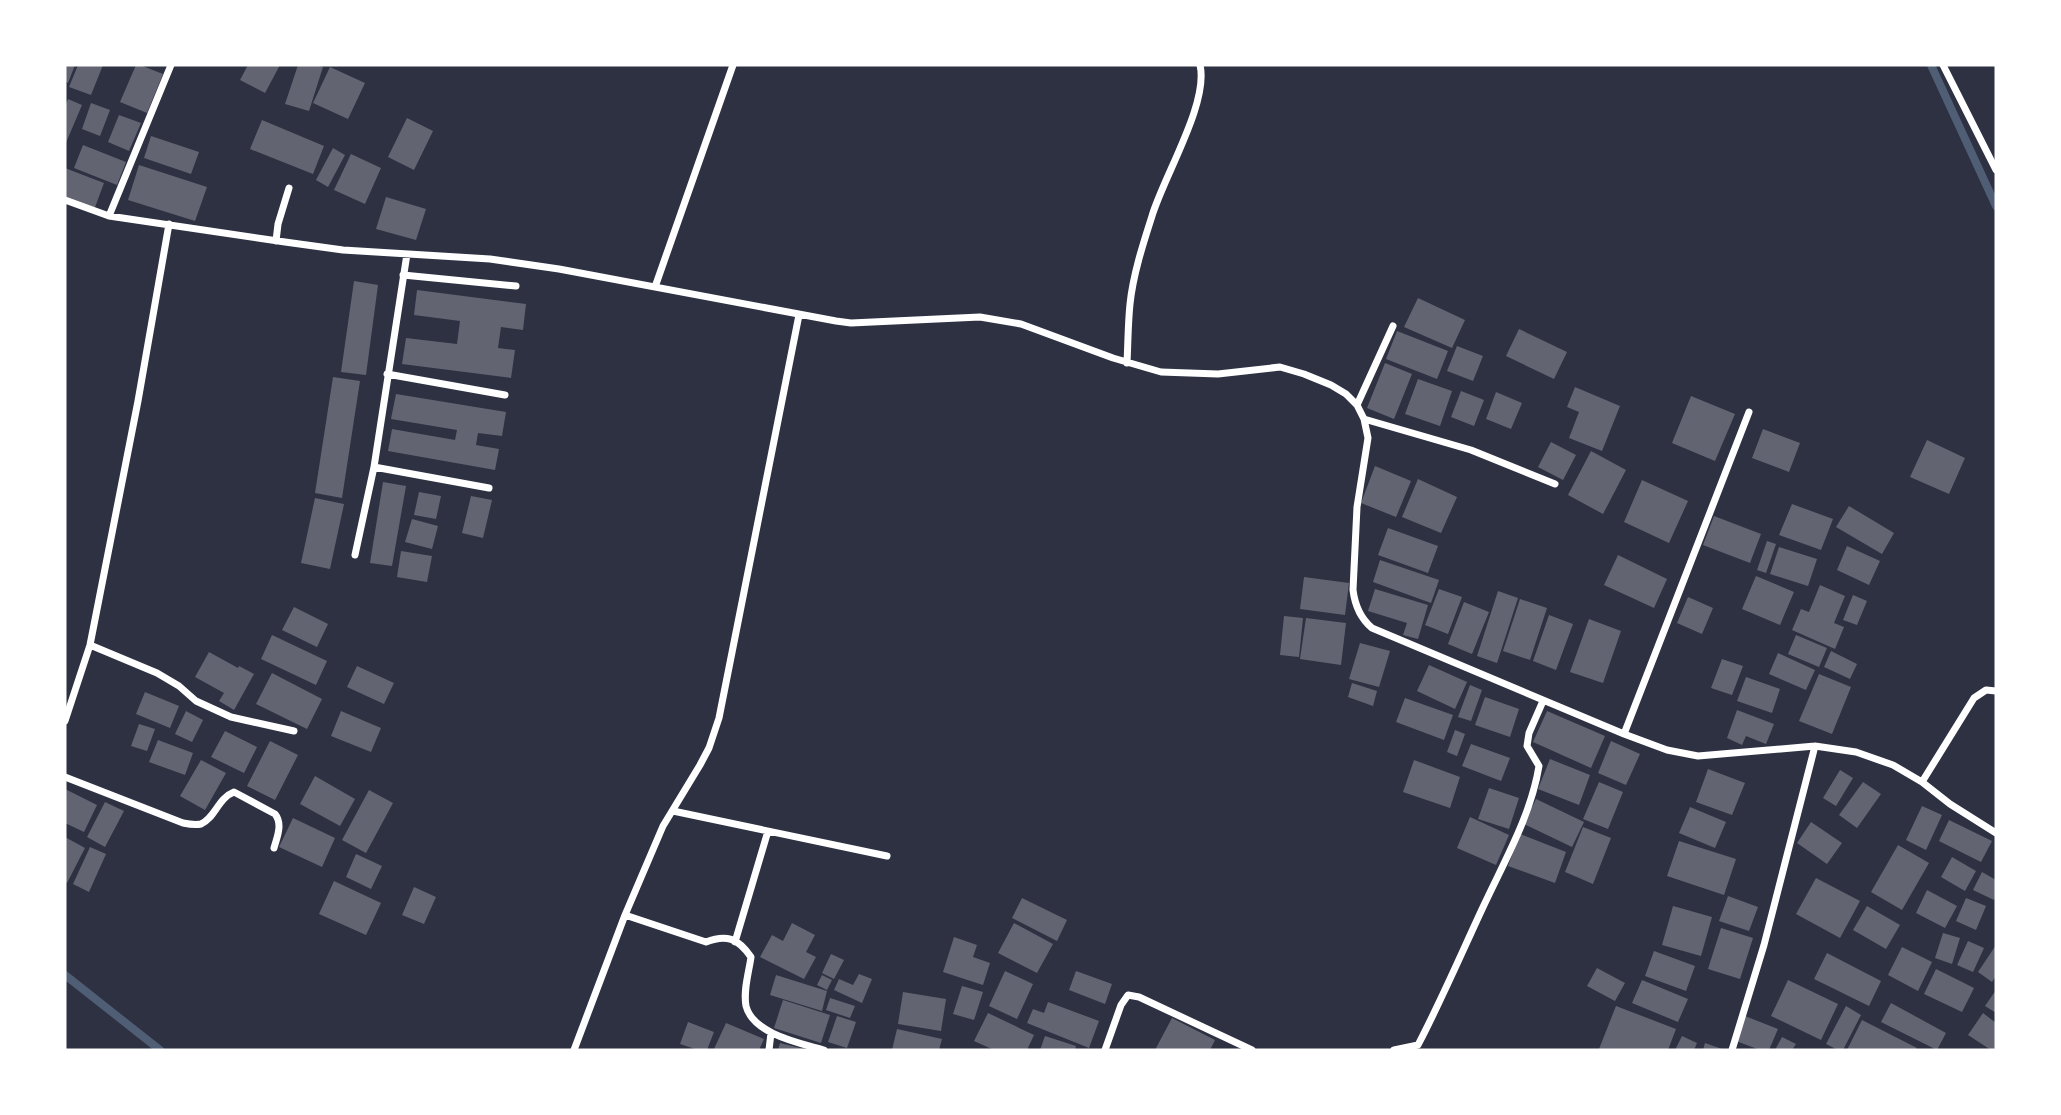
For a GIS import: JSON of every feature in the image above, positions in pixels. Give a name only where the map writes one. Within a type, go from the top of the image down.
[{"type":"street","points":[[109,216],[171,65]]},
{"type":"street","points":[[655,287],[733,65]]},
{"type":"street","points":[[1127,363],[1130,304],[1136,270],[1152,214],[1194,113],[1203,77],[1200,65]]},
{"type":"street","points":[[1944,65],[1996,170]]},
{"type":"street","points":[[276,241],[278,224],[289,188]]},
{"type":"street","points":[[65,200],[109,216],[343,250],[507,261],[851,323],[944,317],[993,318],[1021,324],[1127,363],[1173,373],[1233,373],[1280,367],[1304,374],[1346,394],[1357,405],[1364,419],[1368,438],[1357,507],[1353,590],[1359,614],[1372,628],[1667,750],[1698,756],[1815,746],[1856,752],[1894,765],[1996,833]]},
{"type":"street","points":[[65,721],[90,645],[138,401],[169,224]]},
{"type":"street","points":[[355,555],[374,467],[407,254]]},
{"type":"street","points":[[403,275],[516,286]]},
{"type":"street","points":[[574,1050],[625,915],[663,826],[709,748],[719,718],[799,315]]},
{"type":"street","points":[[1357,405],[1393,326]]},
{"type":"street","points":[[387,374],[505,395]]},
{"type":"street","points":[[1624,734],[1749,412]]},
{"type":"street","points":[[1364,419],[1471,450],[1555,484]]},
{"type":"street","points":[[374,467],[489,488]]},
{"type":"street","points":[[90,645],[157,673],[196,701],[220,712],[294,731]]},
{"type":"street","points":[[1922,782],[1974,698],[1986,690],[1996,691]]},
{"type":"street","points":[[1394,1050],[1416,1048],[1512,845],[1529,805],[1539,766],[1527,746],[1529,733],[1544,701]]},
{"type":"street","points":[[1732,1050],[1765,945],[1815,746]]},
{"type":"street","points":[[65,776],[183,824],[200,824],[225,796],[234,792],[275,814],[279,819],[274,848]]},
{"type":"street","points":[[673,811],[887,856]]},
{"type":"street","points":[[735,942],[768,831]]},
{"type":"street","points":[[625,915],[706,942],[726,937],[745,948],[751,957],[745,996],[747,1009],[756,1022],[771,1033],[824,1050]]},
{"type":"street","points":[[1105,1050],[1121,1005],[1128,995],[1139,997],[1252,1050]]},
{"type":"street","points":[[769,1050],[771,1033]]},
{"type":"building","points":[[65,65],[75,65],[68,83],[65,81]]},
{"type":"building","points":[[78,65],[103,65],[91,95],[69,87]]},
{"type":"building","points":[[136,65],[163,74],[147,113],[120,102]]},
{"type":"building","points":[[248,65],[280,65],[265,93],[240,80]]},
{"type":"building","points":[[298,65],[323,67],[309,111],[285,104]]},
{"type":"building","points":[[330,67],[365,83],[348,119],[313,103]]},
{"type":"building","points":[[68,99],[82,105],[65,145],[65,106]]},
{"type":"building","points":[[91,103],[110,110],[100,136],[82,129]]},
{"type":"building","points":[[119,115],[141,123],[129,151],[108,142]]},
{"type":"building","points":[[407,118],[433,131],[414,170],[388,157]]},
{"type":"building","points":[[262,120],[324,146],[313,174],[250,149]]},
{"type":"building","points":[[151,136],[199,152],[191,174],[144,158]]},
{"type":"building","points":[[83,145],[126,162],[117,185],[74,168]]},
{"type":"building","points":[[333,148],[345,155],[328,187],[316,180]]},
{"type":"building","points":[[351,154],[381,168],[365,204],[334,190]]},
{"type":"building","points":[[139,165],[207,187],[195,221],[128,200]]},
{"type":"building","points":[[65,168],[104,183],[94,210],[65,199]]},
{"type":"building","points":[[386,197],[426,209],[416,240],[376,229]]},
{"type":"building","points":[[354,281],[378,285],[366,375],[341,372]]},
{"type":"building","points":[[417,290],[526,304],[523,330],[501,327],[498,348],[515,350],[511,378],[402,364],[406,338],[457,344],[460,321],[414,315]]},
{"type":"building","points":[[1418,298],[1465,320],[1452,348],[1404,327]]},
{"type":"building","points":[[1519,329],[1567,352],[1554,379],[1506,356]]},
{"type":"building","points":[[1397,331],[1448,351],[1437,379],[1386,359]]},
{"type":"building","points":[[1457,346],[1483,356],[1473,381],[1447,371]]},
{"type":"building","points":[[1385,363],[1412,374],[1394,419],[1367,408]]},
{"type":"building","points":[[333,377],[360,381],[342,498],[315,493]]},
{"type":"building","points":[[1418,379],[1452,391],[1440,426],[1405,414]]},
{"type":"building","points":[[1575,387],[1620,406],[1602,451],[1569,438],[1579,412],[1567,407]]},
{"type":"building","points":[[1461,391],[1484,400],[1474,426],[1451,417]]},
{"type":"building","points":[[1496,392],[1522,403],[1511,429],[1486,419]]},
{"type":"building","points":[[396,394],[506,412],[502,436],[478,433],[476,445],[499,449],[495,470],[388,451],[392,429],[455,440],[457,430],[391,419]]},
{"type":"building","points":[[1691,396],[1735,414],[1715,461],[1672,443]]},
{"type":"building","points":[[1763,429],[1800,443],[1789,472],[1752,458]]},
{"type":"building","points":[[1927,440],[1965,458],[1949,494],[1910,477]]},
{"type":"building","points":[[1551,442],[1576,455],[1563,480],[1538,467]]},
{"type":"building","points":[[1591,451],[1626,470],[1603,514],[1568,495]]},
{"type":"building","points":[[1375,466],[1411,481],[1396,517],[1361,503]]},
{"type":"building","points":[[1418,479],[1457,497],[1441,533],[1402,517]]},
{"type":"building","points":[[1642,480],[1688,501],[1669,543],[1624,522]]},
{"type":"building","points":[[383,482],[406,486],[392,566],[370,563]]},
{"type":"building","points":[[419,492],[441,496],[436,519],[414,515]]},
{"type":"building","points":[[471,496],[492,500],[483,538],[462,533]]},
{"type":"building","points":[[315,498],[344,504],[330,569],[301,563]]},
{"type":"building","points":[[1792,504],[1833,519],[1821,550],[1779,535]]},
{"type":"building","points":[[1849,506],[1894,533],[1882,554],[1836,527]]},
{"type":"building","points":[[1714,516],[1761,534],[1750,563],[1703,545]]},
{"type":"building","points":[[412,519],[438,526],[432,549],[405,542]]},
{"type":"building","points":[[1388,528],[1438,546],[1428,573],[1378,555]]},
{"type":"building","points":[[1767,541],[1776,544],[1766,573],[1757,570]]},
{"type":"building","points":[[1847,546],[1880,561],[1869,585],[1837,570]]},
{"type":"building","points":[[1779,547],[1817,559],[1808,586],[1770,574]]},
{"type":"building","points":[[401,551],[432,556],[427,582],[397,577]]},
{"type":"building","points":[[1618,555],[1667,579],[1654,608],[1604,585]]},
{"type":"building","points":[[1380,560],[1439,580],[1431,603],[1373,582]]},
{"type":"building","points":[[1756,576],[1794,592],[1780,625],[1742,609]]},
{"type":"building","points":[[1304,577],[1349,583],[1345,615],[1300,609]]},
{"type":"building","points":[[1820,585],[1845,596],[1834,623],[1844,627],[1835,649],[1792,630],[1801,609],[1809,612]]},
{"type":"building","points":[[1375,589],[1428,605],[1418,639],[1403,635],[1407,623],[1368,611]]},
{"type":"building","points":[[1439,589],[1462,597],[1448,634],[1425,625]]},
{"type":"building","points":[[1498,591],[1518,598],[1497,663],[1477,656]]},
{"type":"building","points":[[1853,595],[1867,601],[1857,625],[1843,620]]},
{"type":"building","points":[[1688,597],[1713,608],[1702,634],[1677,623]]},
{"type":"building","points":[[1520,599],[1547,608],[1530,660],[1503,651]]},
{"type":"building","points":[[1464,602],[1489,612],[1472,654],[1448,644]]},
{"type":"building","points":[[294,607],[328,624],[317,647],[282,630]]},
{"type":"building","points":[[1549,615],[1573,624],[1556,670],[1533,661]]},
{"type":"building","points":[[1284,616],[1303,618],[1299,657],[1280,655]]},
{"type":"building","points":[[1306,618],[1346,623],[1341,665],[1300,659]]},
{"type":"building","points":[[1589,619],[1621,631],[1603,683],[1570,672]]},
{"type":"building","points":[[272,635],[327,661],[316,685],[261,659]]},
{"type":"building","points":[[1796,635],[1827,648],[1819,667],[1788,654]]},
{"type":"building","points":[[1360,643],[1390,651],[1379,687],[1349,679]]},
{"type":"building","points":[[1831,651],[1857,664],[1850,679],[1824,667]]},
{"type":"building","points":[[209,652],[254,674],[234,710],[219,701],[224,693],[195,677]]},
{"type":"building","points":[[1778,653],[1815,670],[1806,690],[1769,674]]},
{"type":"building","points":[[1722,659],[1743,666],[1732,695],[1711,688]]},
{"type":"building","points":[[1429,665],[1467,682],[1455,709],[1417,691]]},
{"type":"building","points":[[357,666],[394,683],[384,704],[347,687]]},
{"type":"building","points":[[272,673],[322,699],[307,729],[256,704]]},
{"type":"building","points":[[1819,674],[1851,687],[1832,734],[1799,721]]},
{"type":"building","points":[[1746,677],[1780,689],[1772,713],[1737,701]]},
{"type":"building","points":[[1352,683],[1377,691],[1373,706],[1348,697]]},
{"type":"building","points":[[1470,685],[1482,690],[1471,721],[1458,717]]},
{"type":"building","points":[[145,692],[179,706],[170,728],[136,714]]},
{"type":"building","points":[[1485,697],[1519,709],[1510,737],[1475,725]]},
{"type":"building","points":[[1405,698],[1453,715],[1444,740],[1396,722]]},
{"type":"building","points":[[1737,710],[1774,724],[1766,744],[1746,736],[1742,745],[1727,738]]},
{"type":"building","points":[[186,711],[203,720],[192,742],[175,734]]},
{"type":"building","points":[[341,711],[381,728],[371,752],[331,736]]},
{"type":"building","points":[[1547,711],[1605,736],[1591,768],[1533,742]]},
{"type":"building","points":[[139,724],[155,729],[147,751],[131,746]]},
{"type":"building","points":[[1455,730],[1465,734],[1457,756],[1447,752]]},
{"type":"building","points":[[225,731],[257,747],[244,773],[211,757]]},
{"type":"building","points":[[158,740],[193,753],[185,775],[149,762]]},
{"type":"building","points":[[270,741],[298,755],[275,800],[247,786]]},
{"type":"building","points":[[1611,741],[1640,754],[1626,785],[1598,773]]},
{"type":"building","points":[[1471,744],[1510,758],[1501,781],[1462,766]]},
{"type":"building","points":[[1550,759],[1590,775],[1579,805],[1538,789]]},
{"type":"building","points":[[201,760],[226,773],[205,810],[180,796]]},
{"type":"building","points":[[1414,760],[1460,777],[1450,808],[1403,792]]},
{"type":"building","points":[[1708,769],[1745,783],[1732,815],[1696,802]]},
{"type":"building","points":[[1840,770],[1853,778],[1836,806],[1823,798]]},
{"type":"building","points":[[315,776],[355,799],[340,826],[300,804]]},
{"type":"building","points":[[1599,782],[1623,792],[1608,829],[1583,819]]},
{"type":"building","points":[[1863,782],[1881,794],[1857,828],[1839,815]]},
{"type":"building","points":[[1489,788],[1519,798],[1509,829],[1478,819]]},
{"type":"building","points":[[65,789],[97,805],[84,832],[65,823]]},
{"type":"building","points":[[369,790],[393,803],[366,853],[342,840]]},
{"type":"building","points":[[1536,799],[1584,822],[1572,847],[1524,824]]},
{"type":"building","points":[[105,802],[124,811],[105,847],[87,837]]},
{"type":"building","points":[[1922,806],[1942,815],[1926,850],[1906,840]]},
{"type":"building","points":[[1690,807],[1726,822],[1715,848],[1679,833]]},
{"type":"building","points":[[1470,817],[1509,835],[1496,865],[1457,848]]},
{"type":"building","points":[[293,818],[335,838],[322,867],[279,847]]},
{"type":"building","points":[[1949,820],[1992,841],[1981,862],[1939,841]]},
{"type":"building","points":[[1811,822],[1842,843],[1827,864],[1797,843]]},
{"type":"building","points":[[1583,827],[1611,838],[1593,884],[1565,872]]},
{"type":"building","points":[[1520,834],[1566,852],[1555,883],[1508,866]]},
{"type":"building","points":[[65,837],[85,848],[67,883],[65,881]]},
{"type":"building","points":[[1679,841],[1736,859],[1724,895],[1667,876]]},
{"type":"building","points":[[1898,845],[1929,863],[1902,910],[1871,892]]},
{"type":"building","points":[[90,847],[106,854],[89,892],[73,884]]},
{"type":"building","points":[[356,854],[382,866],[371,889],[346,877]]},
{"type":"building","points":[[1952,857],[1976,871],[1965,891],[1941,877]]},
{"type":"building","points":[[1982,872],[1996,880],[1994,900],[1973,890]]},
{"type":"building","points":[[1816,878],[1860,901],[1840,938],[1796,914]]},
{"type":"building","points":[[334,881],[381,903],[366,935],[319,914]]},
{"type":"building","points":[[414,887],[436,897],[424,924],[402,915]]},
{"type":"building","points":[[1927,890],[1957,906],[1945,928],[1916,913]]},
{"type":"building","points":[[1728,896],[1758,907],[1749,931],[1719,921]]},
{"type":"building","points":[[1022,898],[1067,920],[1057,941],[1012,918]]},
{"type":"building","points":[[1966,898],[1986,906],[1976,930],[1956,921]]},
{"type":"building","points":[[1673,906],[1712,917],[1701,956],[1662,945]]},
{"type":"building","points":[[1867,906],[1900,925],[1886,949],[1853,930]]},
{"type":"building","points":[[792,923],[815,935],[806,952],[816,957],[804,979],[760,957],[772,935],[783,941]]},
{"type":"building","points":[[1014,923],[1053,944],[1037,973],[998,953]]},
{"type":"building","points":[[1721,928],[1753,938],[1740,979],[1708,969]]},
{"type":"building","points":[[1943,933],[1960,938],[1952,964],[1935,958]]},
{"type":"building","points":[[954,937],[977,945],[973,957],[990,963],[983,985],[943,972]]},
{"type":"building","points":[[1968,941],[1984,948],[1973,972],[1957,965]]},
{"type":"building","points":[[1996,945],[1996,976],[1992,982],[1978,972]]},
{"type":"building","points":[[1902,947],[1932,962],[1918,991],[1888,975]]},
{"type":"building","points":[[1654,951],[1695,966],[1686,991],[1645,976]]},
{"type":"building","points":[[1827,953],[1881,981],[1869,1006],[1814,979]]},
{"type":"building","points":[[831,954],[844,960],[834,979],[822,973]]},
{"type":"building","points":[[1597,968],[1625,983],[1615,1001],[1587,986]]},
{"type":"building","points":[[1936,969],[1974,988],[1962,1012],[1924,994]]},
{"type":"building","points":[[1005,971],[1033,984],[1017,1019],[989,1006]]},
{"type":"building","points":[[1076,971],[1112,984],[1105,1004],[1069,990]]},
{"type":"building","points":[[859,974],[872,979],[862,1003],[834,990],[839,979],[853,985]]},
{"type":"building","points":[[776,975],[827,991],[822,1011],[770,995]]},
{"type":"building","points":[[822,975],[832,980],[827,990],[817,985]]},
{"type":"building","points":[[1642,980],[1688,999],[1678,1022],[1632,1003]]},
{"type":"building","points":[[1788,980],[1838,1004],[1821,1040],[1771,1016]]},
{"type":"building","points":[[962,986],[983,992],[974,1020],[953,1014]]},
{"type":"building","points":[[1996,990],[1996,1013],[1985,1006]]},
{"type":"building","points":[[903,992],[946,999],[941,1031],[898,1024]]},
{"type":"building","points":[[830,998],[855,1006],[850,1018],[826,1010]]},
{"type":"building","points":[[783,1000],[830,1015],[821,1043],[774,1028]]},
{"type":"building","points":[[1048,1002],[1099,1021],[1089,1048],[1027,1023],[1033,1009],[1044,1013]]},
{"type":"building","points":[[1891,1003],[1946,1033],[1937,1050],[1881,1022]]},
{"type":"building","points":[[1616,1006],[1676,1029],[1668,1050],[1599,1049]]},
{"type":"building","points":[[1846,1006],[1861,1015],[1843,1050],[1838,1050],[1826,1044]]},
{"type":"building","points":[[988,1013],[1034,1035],[1027,1050],[994,1050],[974,1041]]},
{"type":"building","points":[[1983,1013],[1996,1023],[1996,1050],[1991,1050],[1968,1035]]},
{"type":"building","points":[[837,1016],[856,1022],[847,1048],[828,1042]]},
{"type":"building","points":[[1745,1016],[1778,1029],[1769,1050],[1760,1050],[1736,1041]]},
{"type":"building","points":[[1172,1018],[1215,1040],[1210,1050],[1155,1050]]},
{"type":"building","points":[[1862,1020],[1917,1048],[1847,1050]]},
{"type":"building","points":[[688,1022],[714,1032],[707,1050],[680,1044]]},
{"type":"building","points":[[726,1023],[764,1039],[759,1050],[714,1049]]},
{"type":"building","points":[[897,1029],[942,1039],[939,1050],[892,1050]]},
{"type":"building","points":[[1045,1036],[1076,1046],[1075,1050],[1040,1050]]},
{"type":"building","points":[[1682,1036],[1697,1043],[1694,1050],[1675,1050]]},
{"type":"building","points":[[1782,1037],[1796,1044],[1792,1050],[1775,1050]]},
{"type":"building","points":[[780,1043],[804,1049],[804,1050],[778,1050]]},
{"type":"building","points":[[1705,1043],[1725,1050],[1703,1050]]},
{"type":"waterway","points":[[1931,65],[1996,206]]},
{"type":"waterway","points":[[65,975],[160,1050]]}]
